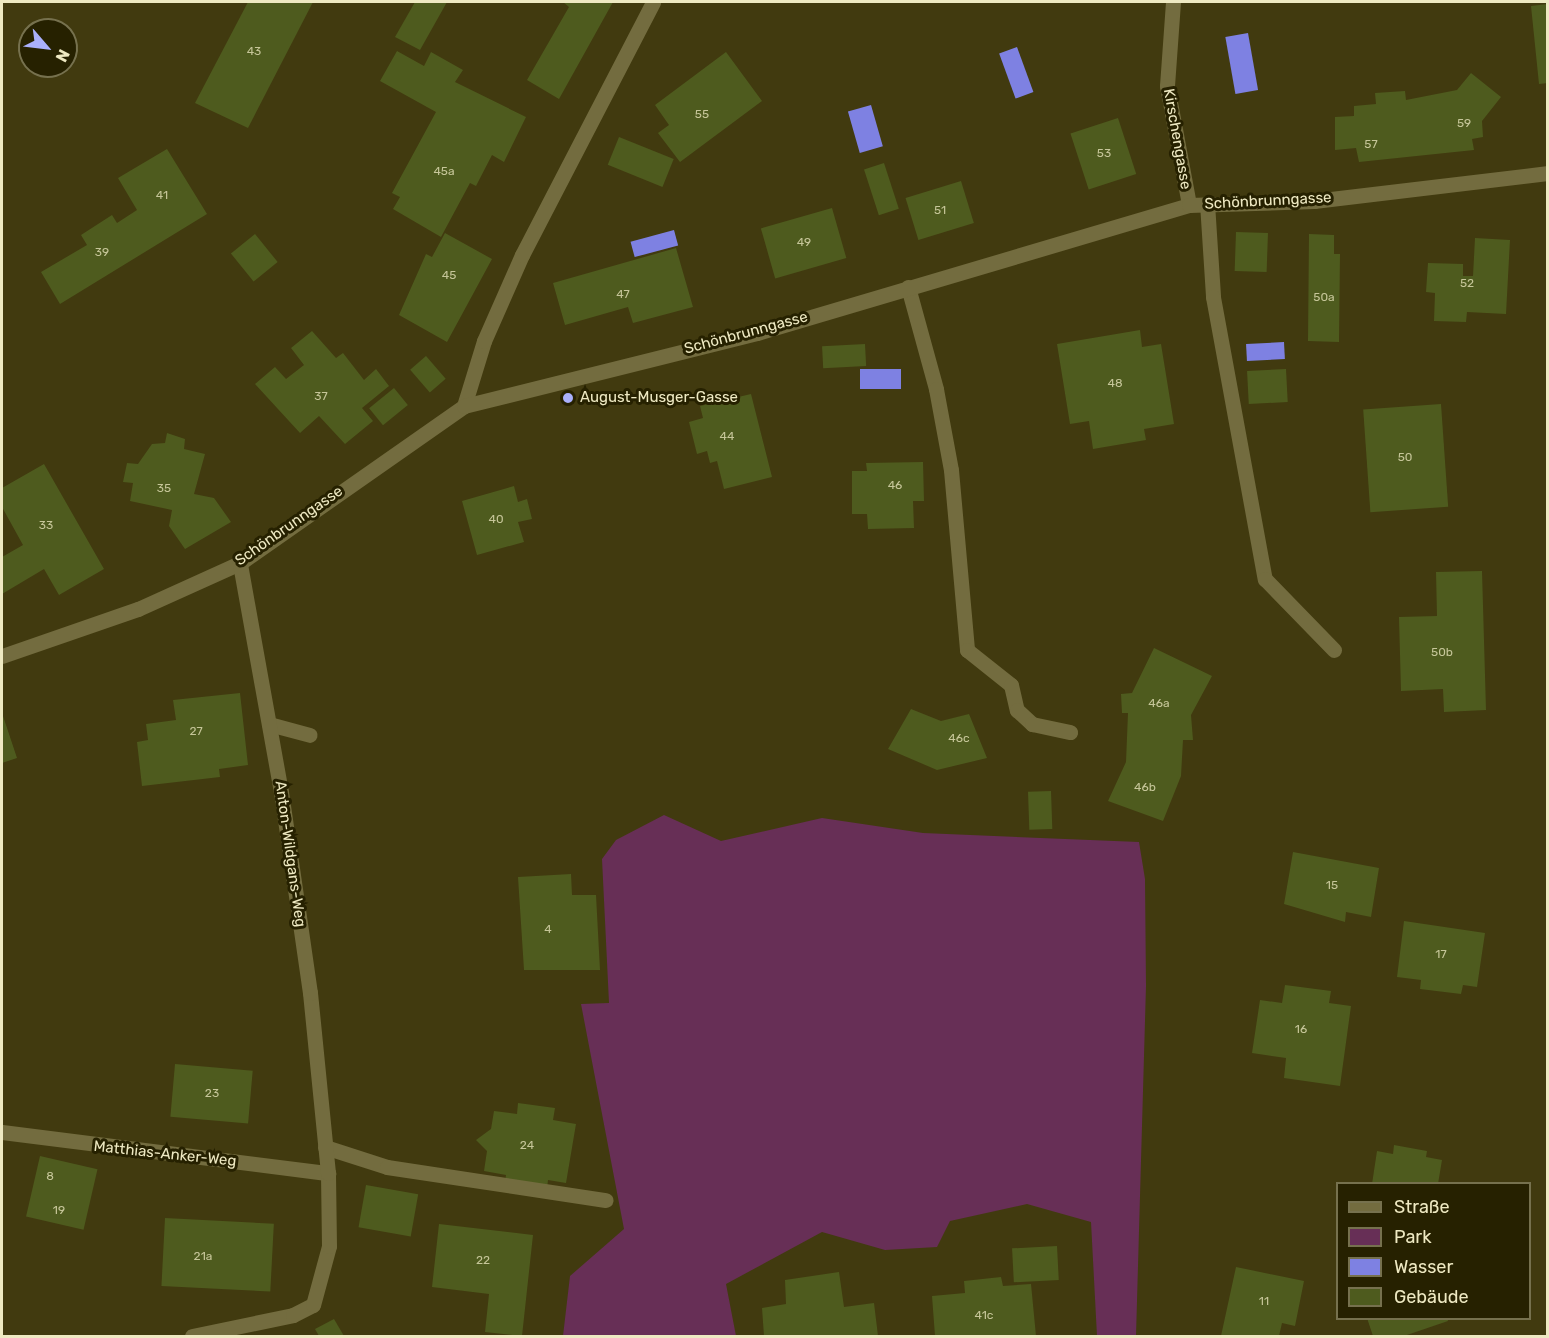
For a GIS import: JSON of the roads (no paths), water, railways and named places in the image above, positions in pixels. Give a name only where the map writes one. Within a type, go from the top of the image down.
[{"type":"street","points":[[464,406],[484,341],[522,255],[653,2]]},
{"type":"street","name":"Kirschengasse","points":[[1173,2],[1167,86],[1189,206]]},
{"type":"street","name":"Schönbrunngasse","points":[[2,656],[138,609],[240,563],[464,406],[757,333],[1189,206],[1207,203],[1314,201],[1548,172]]},
{"type":"street","points":[[1207,203],[1213,297],[1265,579],[1334,650]]},
{"type":"street","points":[[908,287],[936,389],[951,470],[967,650],[1011,685],[1017,710],[1032,723],[1070,732]]},
{"type":"street","name":"Anton-Wildgans-Weg","points":[[192,1336],[293,1315],[313,1305],[329,1246],[328,1173],[310,993],[269,724],[240,563]]},
{"type":"street","points":[[269,724],[310,735]]},
{"type":"street","name":"Matthias-Anker-Weg","points":[[2,1132],[328,1173]]},
{"type":"street","points":[[325,1147],[387,1167],[606,1200]]},
{"type":"water","points":[[1248,33],[1258,90],[1235,94],[1225,37]]},
{"type":"water","points":[[1017,47],[1033,92],[1016,99],[999,53]]},
{"type":"water","points":[[871,105],[883,146],[860,153],[848,112]]},
{"type":"water","points":[[674,230],[678,245],[635,257],[631,242]]},
{"type":"water","points":[[1284,342],[1285,359],[1247,361],[1246,344]]},
{"type":"water","points":[[860,369],[901,369],[901,389],[860,389]]},
{"type":"place","name":"August-Musger-Gasse","points":[[568,398]]}]
